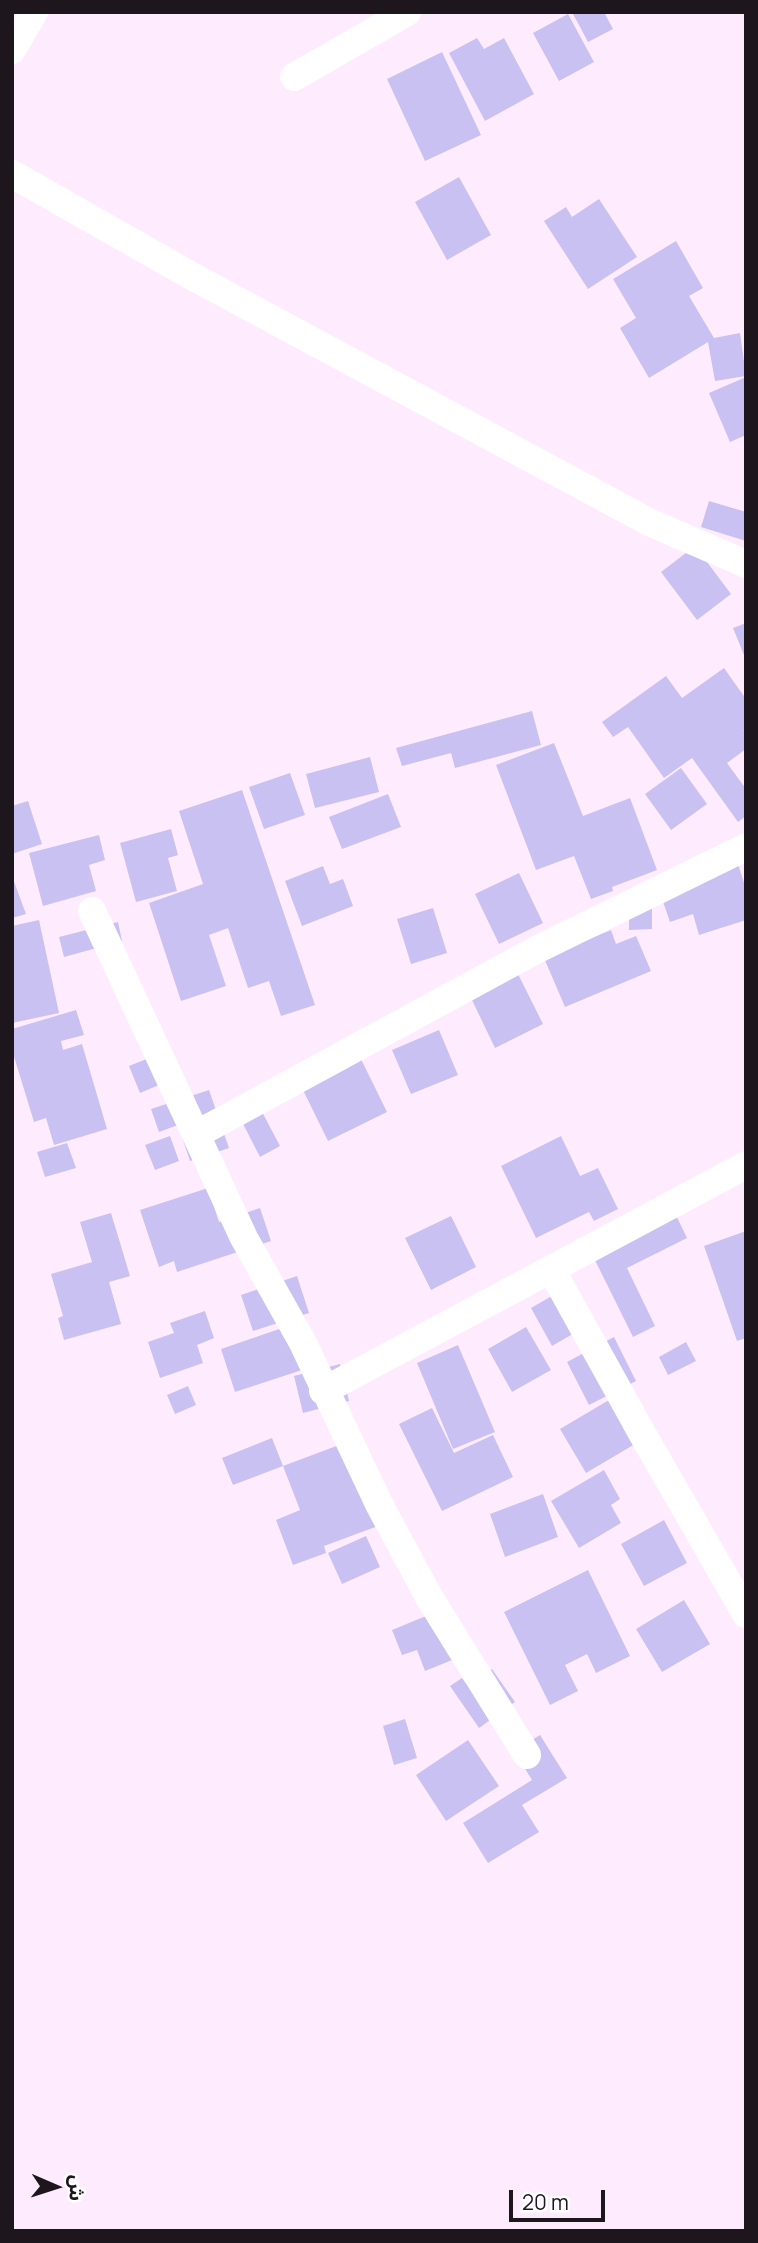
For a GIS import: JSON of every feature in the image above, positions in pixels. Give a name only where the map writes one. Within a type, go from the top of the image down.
[{"type":"street","points":[[12,50],[34,12]]},
{"type":"street","points":[[294,77],[407,12]]},
{"type":"street","points":[[12,174],[190,275],[649,522],[746,564]]},
{"type":"street","points":[[197,1134],[534,951],[746,847]]},
{"type":"street","points":[[92,911],[244,1238],[286,1311],[379,1504],[429,1597],[527,1755]]},
{"type":"street","points":[[323,1391],[746,1165]]},
{"type":"street","points":[[551,1269],[746,1614]]},
{"type":"building","points":[[572,12],[604,12],[613,29],[588,42]]},
{"type":"building","points":[[568,14],[594,62],[559,81],[533,33]]},
{"type":"building","points":[[477,38],[484,49],[504,38],[534,94],[485,121],[449,53]]},
{"type":"building","points":[[442,52],[481,135],[425,161],[387,79]]},
{"type":"building","points":[[459,177],[491,235],[447,260],[415,202]]},
{"type":"building","points":[[599,199],[637,257],[588,289],[544,221],[566,207],[572,217]]},
{"type":"building","points":[[676,241],[703,288],[689,296],[714,338],[740,333],[746,376],[715,381],[708,342],[649,378],[620,328],[636,318],[613,279]]},
{"type":"building","points":[[746,377],[746,435],[730,442],[709,393]]},
{"type":"building","points":[[709,501],[746,512],[746,541],[701,527]]},
{"type":"building","points":[[695,546],[731,594],[697,620],[661,572]]},
{"type":"building","points":[[746,623],[746,660],[733,628]]},
{"type":"building","points":[[724,668],[746,699],[746,729],[743,731],[746,731],[746,749],[727,763],[746,789],[746,816],[738,822],[692,758],[664,778],[628,727],[613,737],[602,722],[666,676],[682,698]]},
{"type":"building","points":[[532,711],[541,745],[455,768],[451,753],[402,766],[396,748]]},
{"type":"building","points":[[554,743],[583,816],[630,798],[657,870],[612,887],[613,891],[591,899],[574,856],[536,870],[496,765]]},
{"type":"building","points":[[370,757],[379,792],[315,808],[306,774]]},
{"type":"building","points":[[681,768],[707,804],[671,830],[645,794]]},
{"type":"building","points":[[290,773],[305,815],[264,829],[249,787]]},
{"type":"building","points":[[242,790],[315,1005],[281,1016],[269,981],[248,988],[228,928],[209,935],[226,986],[181,1001],[149,903],[203,884],[179,811]]},
{"type":"building","points":[[388,794],[401,827],[342,849],[329,817]]},
{"type":"building","points":[[28,801],[42,844],[12,854],[12,806]]},
{"type":"building","points":[[171,829],[178,855],[168,858],[177,891],[136,902],[120,843]]},
{"type":"building","points":[[99,835],[105,860],[89,865],[96,891],[43,906],[29,853]]},
{"type":"building","points":[[737,861],[746,889],[746,920],[699,935],[693,914],[670,922],[658,887]]},
{"type":"building","points":[[323,866],[330,884],[343,879],[353,906],[302,926],[285,881]]},
{"type":"building","points":[[519,873],[543,923],[499,944],[475,894]]},
{"type":"building","points":[[12,876],[26,914],[12,918]]},
{"type":"building","points":[[652,903],[652,929],[629,930],[629,904]]},
{"type":"building","points":[[433,908],[447,953],[411,964],[397,919]]},
{"type":"building","points":[[39,920],[59,1013],[12,1023],[12,926]]},
{"type":"building","points":[[118,922],[122,941],[64,957],[59,937]]},
{"type":"building","points":[[611,930],[616,944],[636,936],[651,971],[565,1007],[544,958]]},
{"type":"building","points":[[518,974],[543,1024],[495,1048],[471,998]]},
{"type":"building","points":[[76,1010],[84,1035],[61,1041],[63,1050],[82,1044],[107,1129],[54,1145],[46,1118],[34,1122],[12,1050],[12,1029]]},
{"type":"building","points":[[439,1030],[458,1075],[411,1094],[392,1050]]},
{"type":"building","points":[[169,1050],[180,1076],[140,1093],[129,1066]]},
{"type":"building","points":[[360,1057],[387,1112],[328,1141],[301,1086]]},
{"type":"building","points":[[209,1090],[229,1148],[190,1161],[178,1125],[159,1132],[151,1109]]},
{"type":"building","points":[[260,1108],[280,1146],[260,1157],[240,1118]]},
{"type":"building","points":[[170,1136],[179,1161],[155,1170],[145,1145]]},
{"type":"building","points":[[561,1136],[580,1176],[598,1168],[618,1209],[594,1221],[589,1212],[536,1238],[501,1166]]},
{"type":"building","points":[[67,1143],[76,1168],[45,1177],[37,1152]]},
{"type":"building","points":[[208,1188],[219,1222],[260,1208],[271,1241],[177,1272],[174,1261],[159,1267],[140,1210]]},
{"type":"building","points":[[673,1209],[687,1238],[627,1268],[655,1326],[633,1337],[590,1250]]},
{"type":"building","points":[[111,1213],[130,1276],[109,1282],[121,1324],[64,1340],[58,1318],[63,1316],[51,1274],[92,1262],[80,1222]]},
{"type":"building","points":[[451,1216],[476,1267],[431,1290],[405,1238]]},
{"type":"building","points":[[746,1231],[746,1338],[737,1341],[704,1246]]},
{"type":"building","points":[[297,1276],[309,1313],[253,1331],[241,1295]]},
{"type":"building","points":[[569,1286],[590,1324],[552,1346],[531,1308]]},
{"type":"building","points":[[205,1311],[214,1338],[197,1345],[203,1363],[160,1378],[148,1342],[174,1333],[170,1323]]},
{"type":"building","points":[[288,1326],[302,1370],[235,1392],[221,1349]]},
{"type":"building","points":[[526,1327],[551,1370],[512,1392],[488,1349]]},
{"type":"building","points":[[614,1337],[636,1381],[589,1405],[567,1362]]},
{"type":"building","points":[[686,1342],[696,1361],[668,1375],[659,1357]]},
{"type":"building","points":[[458,1345],[495,1432],[453,1449],[417,1363]]},
{"type":"building","points":[[340,1364],[349,1401],[303,1413],[294,1376]]},
{"type":"building","points":[[188,1386],[196,1405],[175,1414],[167,1395]]},
{"type":"building","points":[[609,1400],[635,1444],[586,1473],[560,1429]]},
{"type":"building","points":[[432,1408],[454,1453],[493,1435],[513,1477],[442,1511],[399,1424]]},
{"type":"building","points":[[272,1438],[283,1466],[233,1485],[222,1458]]},
{"type":"building","points":[[355,1439],[386,1523],[324,1546],[326,1553],[293,1565],[276,1520],[300,1510],[283,1466]]},
{"type":"building","points":[[604,1470],[620,1499],[611,1505],[621,1523],[579,1548],[551,1501]]},
{"type":"building","points":[[543,1494],[558,1537],[505,1557],[490,1514]]},
{"type":"building","points":[[664,1520],[687,1563],[644,1586],[621,1544]]},
{"type":"building","points":[[366,1536],[380,1567],[342,1584],[328,1553]]},
{"type":"building","points":[[588,1570],[630,1656],[596,1673],[587,1654],[565,1665],[578,1691],[550,1705],[504,1612]]},
{"type":"building","points":[[684,1600],[710,1644],[662,1672],[636,1629]]},
{"type":"building","points":[[443,1609],[462,1656],[425,1671],[417,1650],[402,1655],[392,1630]]},
{"type":"building","points":[[492,1669],[515,1702],[479,1728],[450,1686],[462,1678],[468,1686]]},
{"type":"building","points":[[405,1719],[417,1758],[394,1765],[383,1726]]},
{"type":"building","points":[[540,1735],[567,1778],[522,1805],[539,1832],[488,1863],[463,1823],[532,1780],[514,1751]]},
{"type":"building","points":[[468,1740],[499,1786],[446,1821],[416,1775]]}]
